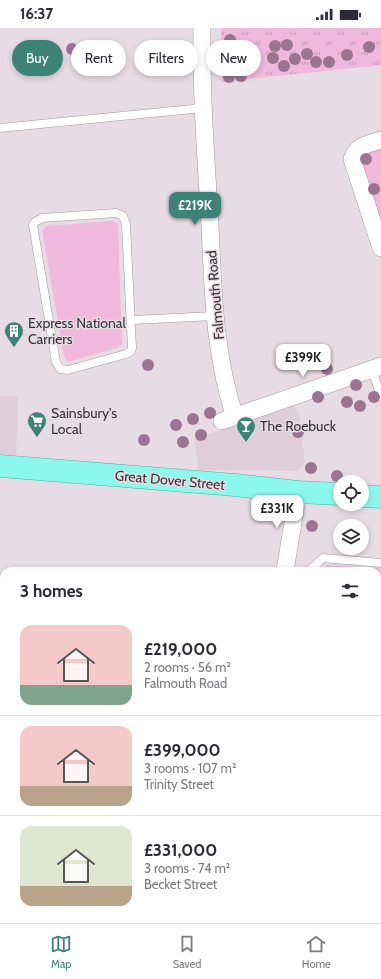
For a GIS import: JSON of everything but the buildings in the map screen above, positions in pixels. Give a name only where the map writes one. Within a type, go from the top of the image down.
[{"type":"main road","name":"Great Dover Street","points":[[0,466],[235,485],[298,492],[333,494]]},
{"type":"main road","points":[[369,496],[381,497]]},
{"type":"street","name":"Falmouth Road","points":[[202,28],[203,108],[215,316],[227,390],[229,419],[376,368]]},
{"type":"street","points":[[381,140],[360,147],[354,152],[352,159],[381,248]]},
{"type":"street","points":[[286,567],[298,492]]},
{"type":"lane","points":[[0,128],[203,108]]},
{"type":"lane","points":[[116,213],[123,216],[126,224],[132,320],[133,344],[128,353],[68,370],[60,369],[56,362],[34,237],[33,225],[35,222],[42,218],[116,213]]},
{"type":"lane","points":[[132,320],[215,316]]},
{"type":"lane","points":[[376,368],[381,396]]},
{"type":"lane","points":[[313,567],[323,558],[381,563]]},
{"type":"shaded area","points":[[0,396],[18,396],[16,456],[0,454]]},
{"type":"shaded area","points":[[293,405],[299,414],[305,462],[297,471],[198,470],[195,439]]},
{"type":"green space","points":[[221,28],[381,28],[381,65],[222,82],[222,76],[261,76],[261,40],[221,40]]},
{"type":"green space","points":[[381,146],[381,221],[360,159],[362,153]]},
{"type":"green space","points":[[112,221],[116,222],[118,226],[122,344],[119,347],[69,362],[64,356],[42,230],[47,226]]},
{"type":"green space","points":[[326,565],[362,567],[326,567]]},
{"type":"place","name":"Express National Carriers","points":[[14,348]]},
{"type":"place","name":"Sainsbury's Local","points":[[37,438]]},
{"type":"place","name":"The Roebuck","points":[[246,443]]}]
